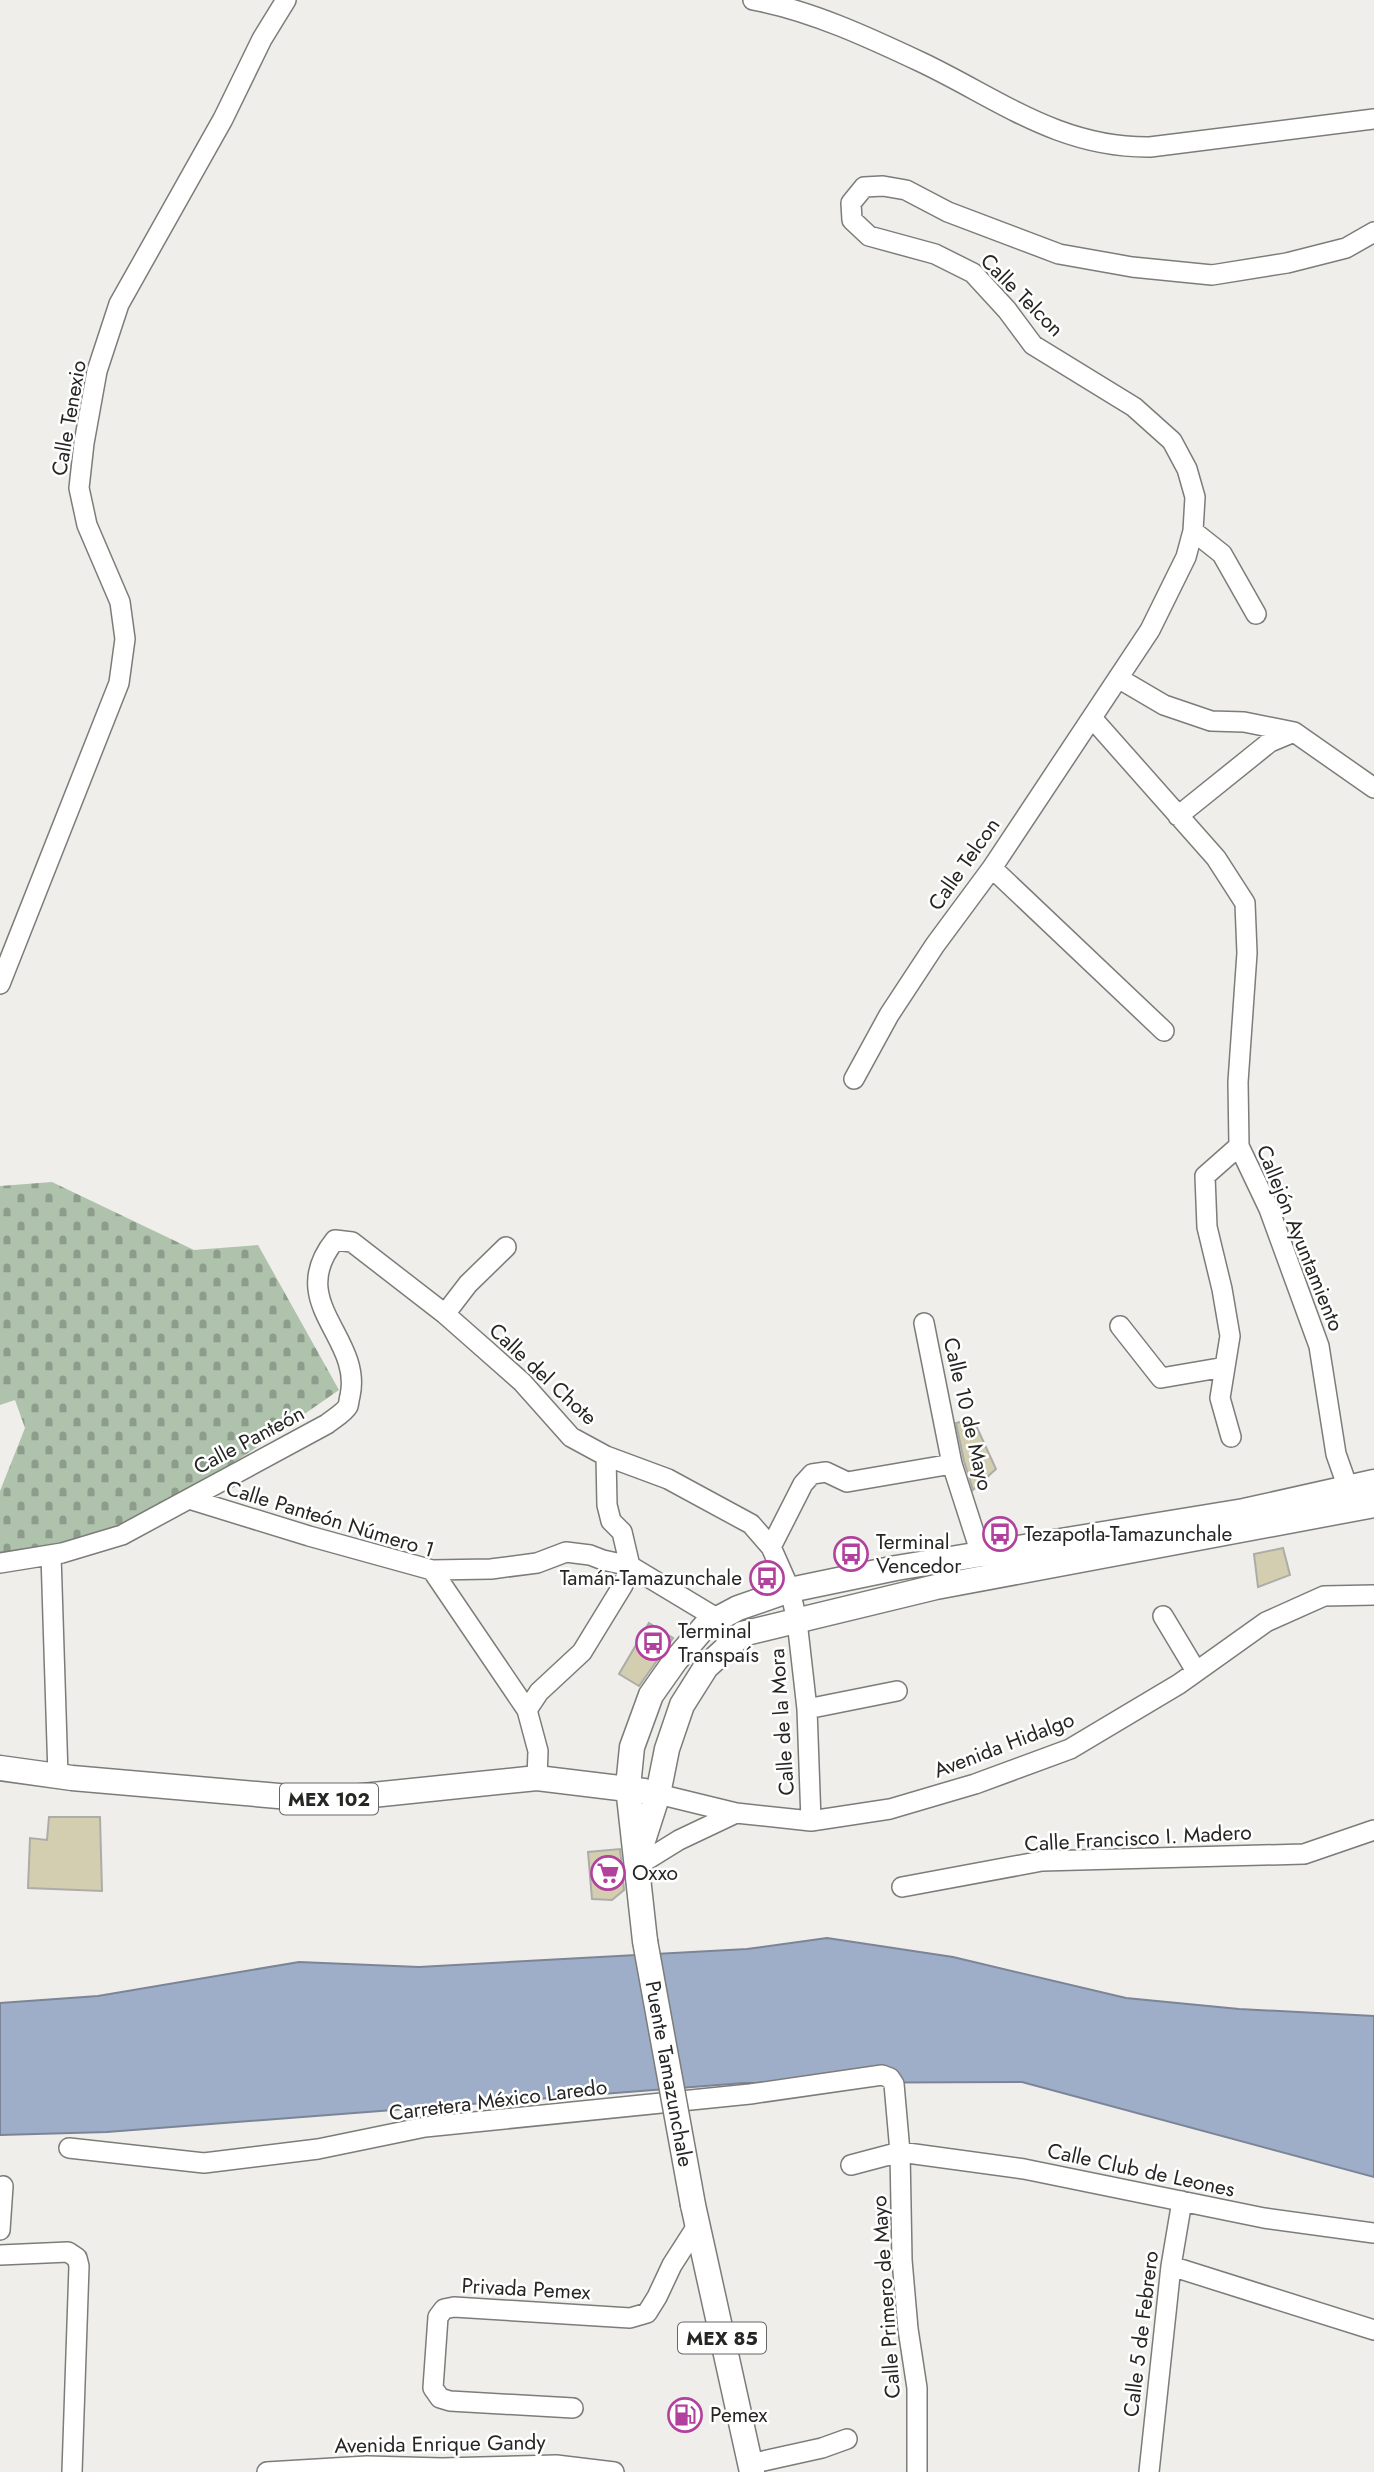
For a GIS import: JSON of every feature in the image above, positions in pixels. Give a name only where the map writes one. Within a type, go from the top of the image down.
[{"type":"main road","name":"MEX 85","points":[[637,1863],[658,1794],[667,1749],[682,1705],[706,1667],[742,1634],[936,1587],[1246,1520],[1374,1482]]},
{"type":"main road","name":"MEX 85","points":[[637,1863],[628,1787],[632,1747],[651,1695],[675,1661],[706,1625],[738,1608],[790,1590],[895,1568],[981,1554],[1374,1505]]},
{"type":"main road","name":"MEX 102","points":[[0,1769],[324,1800],[537,1779],[628,1787],[658,1794]]},
{"type":"main road","name":"Puente Tamazunchale","points":[[637,1863],[645,1941],[695,2215]]},
{"type":"main road","name":"MEX 85","points":[[695,2215],[751,2468]]},
{"type":"street","name":"Calle Tenexio","points":[[0,984],[119,683],[125,639],[120,602],[87,525],[79,488],[83,443],[97,371],[119,304],[223,120],[262,39],[286,0]]},
{"type":"street","points":[[753,0],[782,5],[922,63],[1034,122],[1120,148],[1150,147],[1374,118]]},
{"type":"street","name":"Calle Telcon","points":[[854,1079],[889,1014],[935,945],[992,868],[1150,631],[1186,556],[1193,531],[1195,497],[1187,469],[1172,441],[1134,407],[1033,345],[1007,310],[973,272],[936,254],[869,236],[852,220],[851,203],[864,187],[883,186],[906,190],[947,212],[1059,254],[1132,267],[1212,275],[1287,263],[1322,254],[1346,247],[1374,232]]},
{"type":"street","points":[[1193,531],[1222,554],[1256,614]]},
{"type":"street","points":[[1118,678],[1164,705],[1210,721],[1244,722],[1294,732],[1374,788]]},
{"type":"street","name":"Callejón Ayuntamiento","points":[[1092,718],[1216,858],[1245,903],[1247,953],[1237,1082],[1239,1146],[1269,1209],[1319,1346],[1336,1454],[1348,1488]]},
{"type":"street","points":[[1178,816],[1270,742],[1294,732]]},
{"type":"street","points":[[992,868],[1164,1031]]},
{"type":"street","points":[[1231,1437],[1220,1398],[1230,1336],[1222,1289],[1206,1227],[1205,1176],[1239,1146]]},
{"type":"street","name":"Calle del Chote","points":[[335,1240],[352,1242],[445,1314],[522,1382],[571,1437],[606,1456],[668,1479],[751,1524],[771,1547],[790,1590],[797,1621]]},
{"type":"street","name":"Calle Panteón","points":[[0,1563],[51,1555],[122,1535],[327,1424],[348,1406],[353,1383],[339,1337],[319,1303],[317,1280],[324,1253],[335,1240]]},
{"type":"street","points":[[445,1314],[468,1284],[506,1247]]},
{"type":"street","name":"Calle 10 de Mayo","points":[[924,1323],[952,1464],[981,1554]]},
{"type":"street","points":[[1120,1326],[1161,1378],[1225,1367]]},
{"type":"street","points":[[527,1710],[539,1692],[582,1652],[623,1585],[630,1566],[622,1532],[611,1521],[607,1505],[606,1456]]},
{"type":"street","points":[[771,1547],[803,1484],[812,1474],[826,1472],[847,1482],[952,1464]]},
{"type":"street","name":"Calle Panteón Número 1","points":[[189,1499],[432,1570],[527,1710],[538,1751],[537,1779]]},
{"type":"street","points":[[432,1570],[491,1569],[537,1563],[566,1552],[590,1555],[630,1566],[718,1619]]},
{"type":"street","points":[[51,1555],[58,1776]]},
{"type":"street","name":"Avenida Hidalgo","points":[[658,1794],[736,1814],[811,1821],[890,1809],[975,1784],[1070,1749],[1196,1671],[1266,1622],[1324,1596],[1374,1595]]},
{"type":"street","points":[[1163,1616],[1196,1671]]},
{"type":"street","name":"Calle de la Mora","points":[[797,1621],[807,1709],[811,1821]]},
{"type":"street","points":[[807,1709],[897,1691]]},
{"type":"street","points":[[637,1863],[736,1814]]},
{"type":"street","name":"Calle Francisco I. Madero","points":[[902,1887],[1042,1861],[1304,1854],[1374,1830]]},
{"type":"street","name":"Carretera México Laredo","points":[[69,2148],[204,2162],[318,2150],[425,2127],[737,2096],[882,2075],[890,2078]]},
{"type":"street","name":"Calle Primero de Mayo","points":[[890,2078],[894,2084],[900,2152],[902,2260],[908,2329],[917,2388],[918,2472]]},
{"type":"street","points":[[851,2165],[900,2152]]},
{"type":"street","name":"Calle Club de Leones","points":[[900,2152],[1024,2169],[1264,2218],[1374,2233]]},
{"type":"street","points":[[0,2230],[3,2186]]},
{"type":"street","name":"Calle 5 de Febrero","points":[[1149,2472],[1171,2266],[1182,2201]]},
{"type":"street","name":"Privada Pemex","points":[[573,2408],[450,2401],[439,2398],[433,2388],[438,2317],[444,2309],[454,2307],[630,2318],[646,2313],[657,2297],[695,2215]]},
{"type":"street","points":[[0,2255],[68,2252],[76,2258],[79,2266],[72,2472]]},
{"type":"street","points":[[1171,2266],[1374,2330]]},
{"type":"street","points":[[751,2468],[847,2439]]},
{"type":"street","name":"Avenida Enrique Gandy","points":[[267,2472],[366,2466],[442,2468],[556,2465],[614,2472]]},
{"type":"green space","points":[[52,1182],[194,1250],[258,1245],[339,1390],[150,1521],[0,1568],[0,1491],[25,1428],[15,1400],[0,1405],[0,1186]]},
{"type":"water","points":[[827,1938],[953,1957],[1126,1998],[1239,2009],[1374,2016],[1374,2177],[1022,2082],[744,2083],[107,2132],[0,2135],[0,2003],[98,1996],[299,1962],[419,1967],[747,1949]]},
{"type":"building","points":[[973,1419],[996,1469],[973,1490],[956,1423]]},
{"type":"building","points":[[1283,1548],[1290,1575],[1258,1587],[1254,1554]]},
{"type":"building","points":[[649,1623],[673,1638],[639,1686],[619,1674]]},
{"type":"building","points":[[49,1817],[100,1817],[102,1891],[28,1888],[30,1838],[47,1840]]},
{"type":"building","points":[[620,1849],[624,1890],[612,1900],[592,1899],[588,1852]]},
{"type":"place","name":"Tezapotla-Tamazunchale","points":[[1000,1534]]},
{"type":"place","name":"Terminal Vencedor","points":[[851,1554]]},
{"type":"place","name":"Tamán-Tamazunchale","points":[[767,1578]]},
{"type":"place","name":"Terminal Transpaís","points":[[653,1643]]},
{"type":"place","name":"Oxxo","points":[[608,1873]]},
{"type":"place","name":"Pemex","points":[[685,2415]]}]
